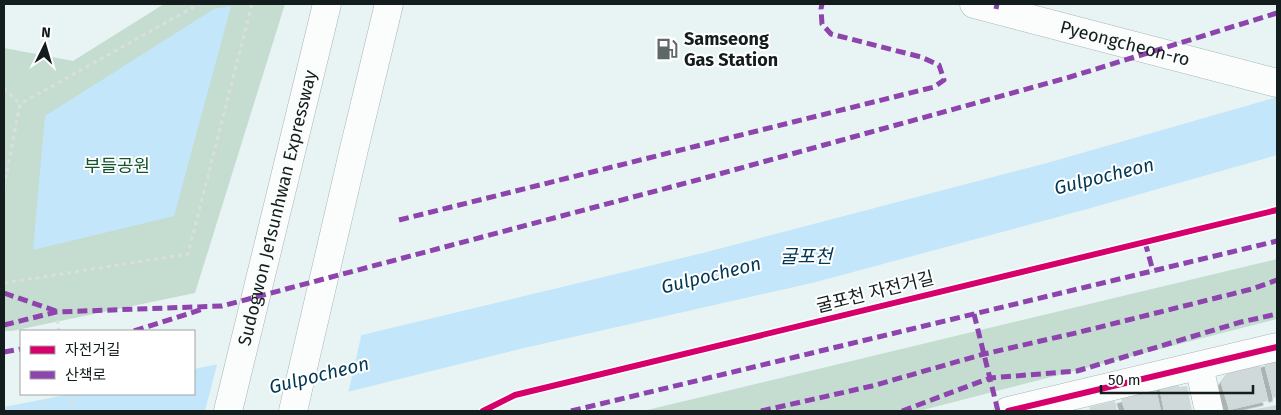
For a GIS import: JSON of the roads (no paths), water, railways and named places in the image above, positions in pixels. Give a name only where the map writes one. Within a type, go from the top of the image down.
[{"type":"main road","name":"Sudogwon Je1sunhwan Expressway","points":[[228,411],[327,4]]},
{"type":"main road","points":[[293,411],[389,4]]},
{"type":"main road","name":"Pyeongcheon-ro","points":[[974,4],[1277,82]]},
{"type":"main road","points":[[1008,411],[1277,347]]},
{"type":"main road","points":[[1199,366],[1209,411]]},
{"type":"water","points":[[231,6],[174,216],[33,250],[45,116],[214,9]]},
{"type":"water","name":"굴포천","points":[[1277,97],[1277,155],[1091,208],[816,282],[524,348],[335,395],[251,411],[4,411],[4,407],[65,395],[195,395],[195,369],[362,335],[703,253],[1047,163]]},
{"type":"place","name":"Samseong Gas Station","points":[[667,49]]},
{"type":"park label","name":"부들공원","points":[[117,166]]},
{"type":"water label","name":"Gulpocheon","points":[[1104,176]]},
{"type":"water label","name":"Gulpocheon","points":[[711,275]]},
{"type":"water label","name":"Gulpocheon","points":[[319,375]]}]
